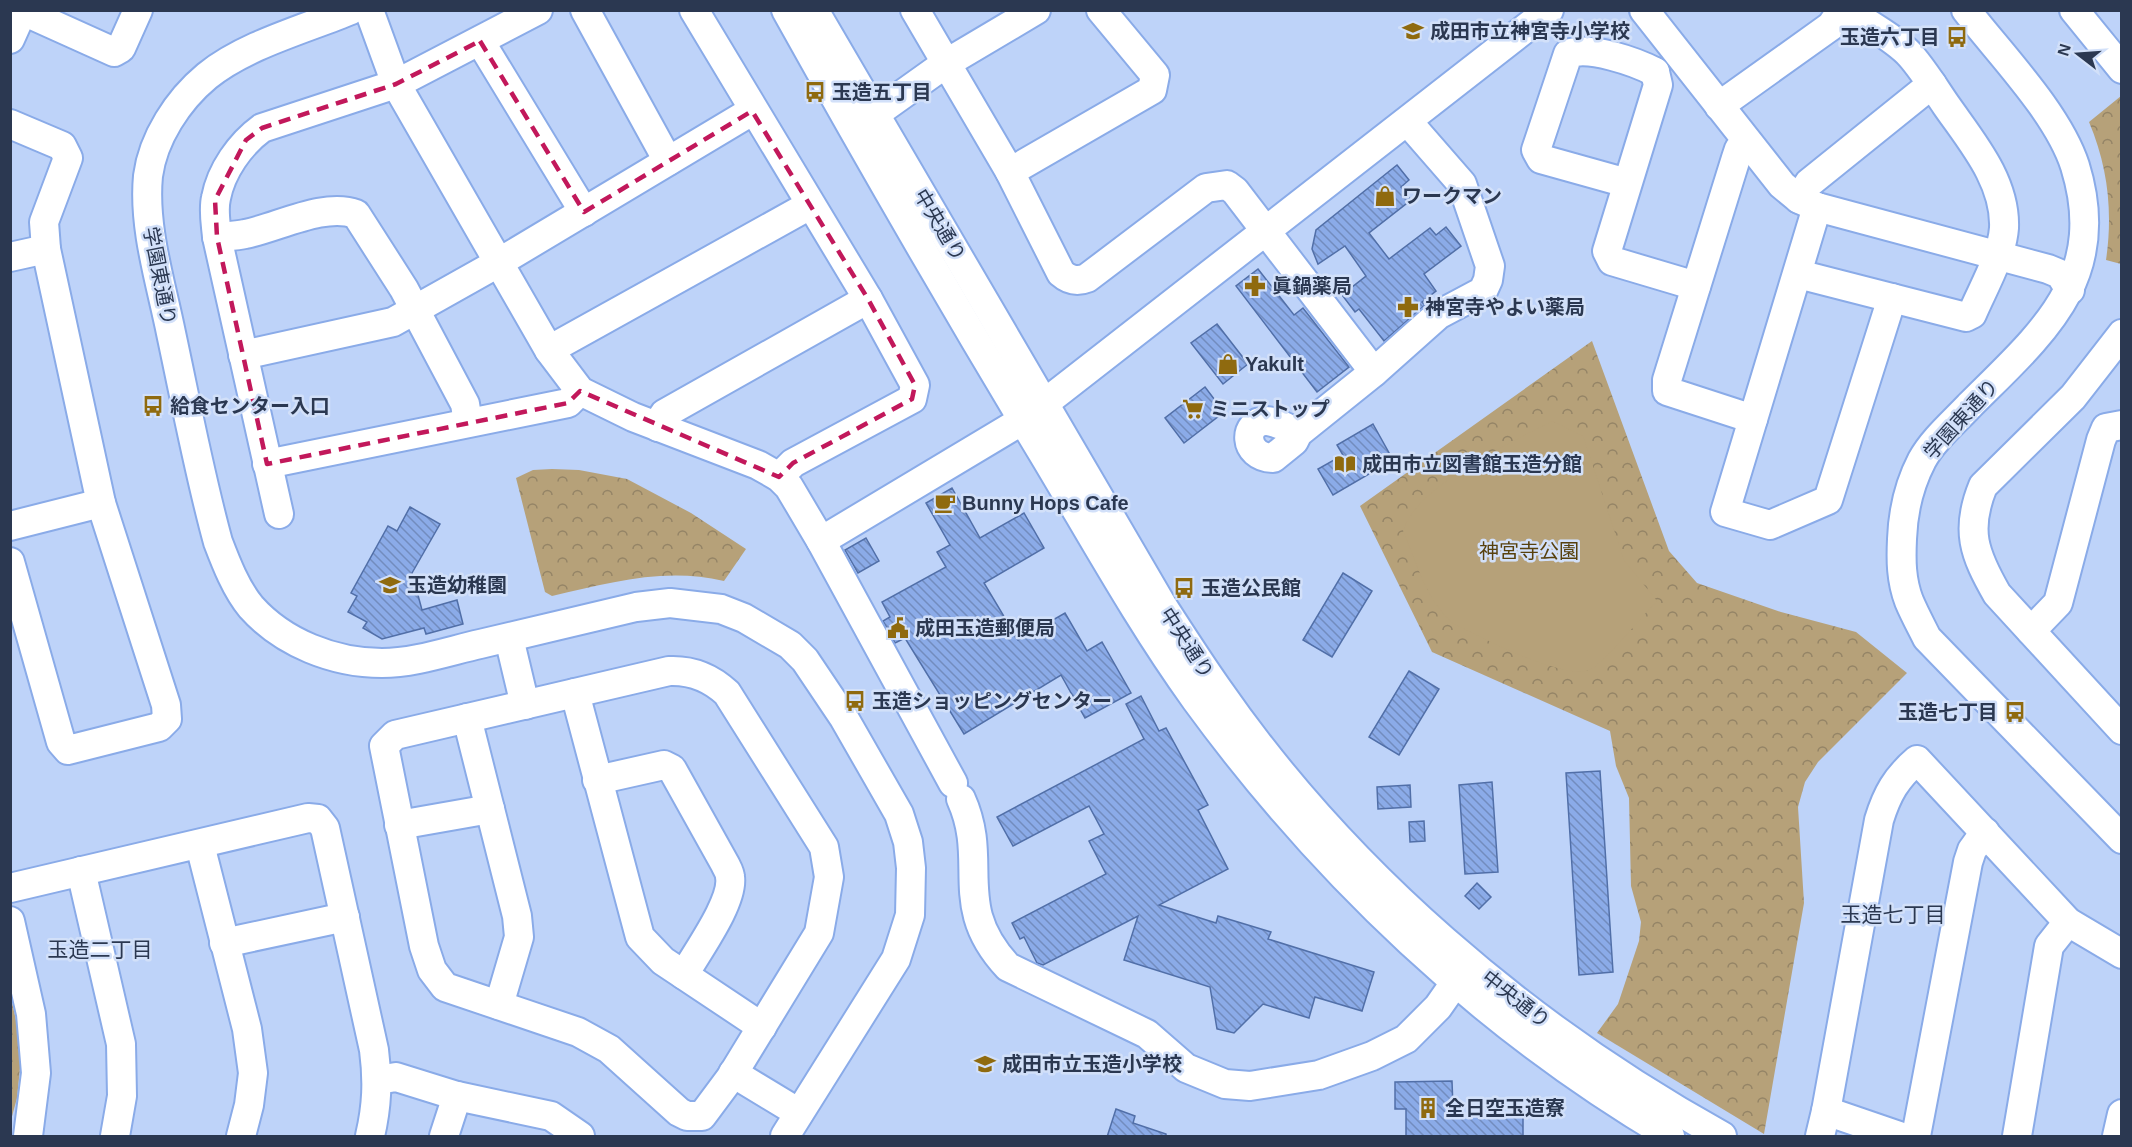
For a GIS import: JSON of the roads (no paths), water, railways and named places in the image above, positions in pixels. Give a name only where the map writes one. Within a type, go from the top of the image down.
[{"type":"street","points":[[10,39],[23,11],[114,52],[121,48],[138,10]]},
{"type":"street","name":"学園東通り","points":[[351,10],[236,56],[207,76],[183,99],[162,131],[148,176],[151,238],[218,542],[227,566],[250,606],[276,629],[309,647],[335,657],[384,663],[509,638],[636,607],[670,603],[721,609],[744,618],[790,645],[805,660],[844,718],[899,814],[908,842],[911,868],[910,915],[896,960],[792,1125]]},
{"type":"street","points":[[369,10],[396,84],[549,350],[580,391],[598,402],[658,427],[758,465],[779,477],[789,487],[821,541],[968,814],[974,846],[972,887],[975,909],[981,928],[992,949],[1008,967],[1147,1034],[1186,1068],[1225,1084],[1250,1086],[1319,1075],[1372,1056],[1406,1039],[1426,1022],[1462,972]]},
{"type":"street","points":[[279,514],[217,237],[215,200],[224,176],[246,140],[262,128],[396,84],[538,10]]},
{"type":"street","points":[[585,10],[668,161]]},
{"type":"street","points":[[694,10],[752,111],[868,299],[915,385],[912,399],[793,463],[779,477]]},
{"type":"street","name":"中央通り","points":[[786,10],[1023,420],[1144,622],[1194,697],[1238,757],[1324,858],[1383,917],[1462,972],[1525,1008],[1606,1066],[1669,1107],[1722,1137]]},
{"type":"street","name":"中央通り","points":[[814,10],[1162,605],[1218,690],[1273,761],[1341,841],[1400,901],[1502,1021],[1591,1087],[1670,1137]]},
{"type":"street","points":[[915,10],[1010,172],[1061,273],[1074,280],[1087,278],[1200,191],[1215,185],[1227,185],[1235,191],[1374,372]]},
{"type":"street","points":[[875,114],[945,64],[1036,10]]},
{"type":"street","points":[[1010,172],[1152,90],[1155,75],[1101,10]]},
{"type":"street","points":[[821,541],[1046,404],[1549,10]]},
{"type":"street","points":[[1719,106],[1831,26],[1842,10]]},
{"type":"street","points":[[1798,274],[1966,318],[1972,314],[1996,256],[2004,228],[2002,206],[1994,178],[1932,84],[1910,55],[1848,10]]},
{"type":"street","name":"学園東通り","points":[[1966,10],[2043,108],[2064,140],[2074,165],[2084,218],[2082,248],[2070,290],[2057,312],[2038,337],[1941,434],[1923,459],[1911,484],[1903,515],[1901,570],[1909,601],[1927,638],[2121,839]]},
{"type":"street","points":[[2074,10],[2121,69]]},
{"type":"street","points":[[1656,15],[1679,56],[1747,142],[1782,185],[1808,203],[2060,274],[2070,290]]},
{"type":"street","points":[[480,41],[584,212]]},
{"type":"street","points":[[1627,183],[1541,159],[1536,150],[1568,54],[1585,50],[1642,65],[1655,72],[1658,85],[1607,251],[1612,261],[1696,286]]},
{"type":"street","points":[[1655,72],[1679,56]]},
{"type":"street","points":[[1892,298],[1828,500],[1770,525],[1725,512],[1798,274],[1809,183],[1932,84]]},
{"type":"street","points":[[243,355],[393,322],[584,212],[752,111]]},
{"type":"street","points":[[1298,433],[1374,372],[1438,315],[1482,291],[1490,266],[1461,184],[1408,122]]},
{"type":"street","points":[[10,124],[62,146],[67,151],[68,158],[44,222],[46,249],[101,503],[166,705],[167,719],[159,727],[68,750],[61,742],[10,562]]},
{"type":"street","points":[[1747,142],[1739,149],[1667,380],[1666,391],[1753,419]]},
{"type":"street","points":[[549,350],[810,205]]},
{"type":"street","points":[[217,237],[245,234],[329,211],[356,214],[414,309],[465,404],[468,422]]},
{"type":"street","points":[[10,257],[46,249]]},
{"type":"street","points":[[658,427],[664,414],[868,299]]},
{"type":"street","points":[[2120,725],[1997,594],[1982,567],[1974,546],[1972,525],[1976,503],[1983,486],[2073,397],[2121,334]]},
{"type":"street","points":[[267,464],[568,403],[580,391]]},
{"type":"street","points":[[2031,631],[2058,603],[2101,440],[2106,428],[2121,425]]},
{"type":"street","points":[[10,526],[101,503]]},
{"type":"street","points":[[509,638],[525,705]]},
{"type":"street","points":[[669,671],[690,673],[719,685],[737,706],[824,847],[829,877],[819,933],[733,1073],[702,1116],[687,1116],[609,1049],[578,1032],[445,987],[432,970],[414,904],[384,746],[395,735],[525,705],[669,671]]},
{"type":"street","points":[[575,693],[640,937],[657,956],[762,1027]]},
{"type":"street","points":[[467,718],[518,916],[519,937],[499,1005]]},
{"type":"street","points":[[1899,1137],[1823,1124],[1879,820],[1887,794],[1900,774],[1917,760],[2068,922],[2080,932],[2121,954]]},
{"type":"street","points":[[597,780],[664,765],[672,769],[725,864],[730,877],[722,909],[684,975]]},
{"type":"street","points":[[399,825],[490,809]]},
{"type":"street","points":[[10,888],[308,818],[318,819],[326,828],[374,1050],[378,1080],[377,1107],[369,1137]]},
{"type":"street","points":[[1916,1137],[1968,862],[1972,850],[1985,832]]},
{"type":"street","points":[[200,845],[247,1029],[253,1073],[249,1105],[241,1137]]},
{"type":"street","points":[[81,871],[121,1044],[122,1096],[116,1137]]},
{"type":"street","points":[[224,943],[345,917]]},
{"type":"street","points":[[10,921],[31,1014],[36,1073],[28,1137]]},
{"type":"street","points":[[2017,1137],[2049,946],[2068,922]]},
{"type":"street","points":[[733,1073],[792,1125]]},
{"type":"street","points":[[378,1080],[396,1077],[457,1096],[551,1116],[573,1134]]},
{"type":"street","points":[[444,1137],[457,1096]]},
{"type":"street","points":[[2117,1137],[2121,1114]]},
{"type":"place","name":"成田市立神宮寺小学校","points":[[1413,31]]},
{"type":"place","name":"玉造六丁目","points":[[1957,37]]},
{"type":"place","name":"玉造五丁目","points":[[815,92]]},
{"type":"place","name":"ワークマン","points":[[1385,196]]},
{"type":"place","name":"眞鍋薬局","points":[[1255,286]]},
{"type":"place","name":"神宮寺やよい薬局","points":[[1408,307]]},
{"type":"place","name":"Yakult","points":[[1228,364]]},
{"type":"place","name":"給食センター入口","points":[[153,406]]},
{"type":"place","name":"ミニストップ","points":[[1193,409]]},
{"type":"place","name":"成田市立図書館玉造分館","points":[[1345,464]]},
{"type":"place","name":"Bunny Hops Cafe","points":[[945,503]]},
{"type":"place","name":"玉造幼稚園","points":[[390,585]]},
{"type":"place","name":"玉造公民館","points":[[1184,588]]},
{"type":"place","name":"成田玉造郵便局","points":[[898,628]]},
{"type":"place","name":"玉造ショッピングセンター","points":[[855,701]]},
{"type":"place","name":"玉造七丁目","points":[[2015,712]]},
{"type":"place","name":"成田市立玉造小学校","points":[[985,1064]]},
{"type":"place","name":"全日空玉造寮","points":[[1428,1108]]},
{"type":"district","name":"玉造七丁目","points":[[1893,914]]},
{"type":"district","name":"玉造二丁目","points":[[100,949]]},
{"type":"park label","name":"神宮寺公園","points":[[1529,551]]}]
